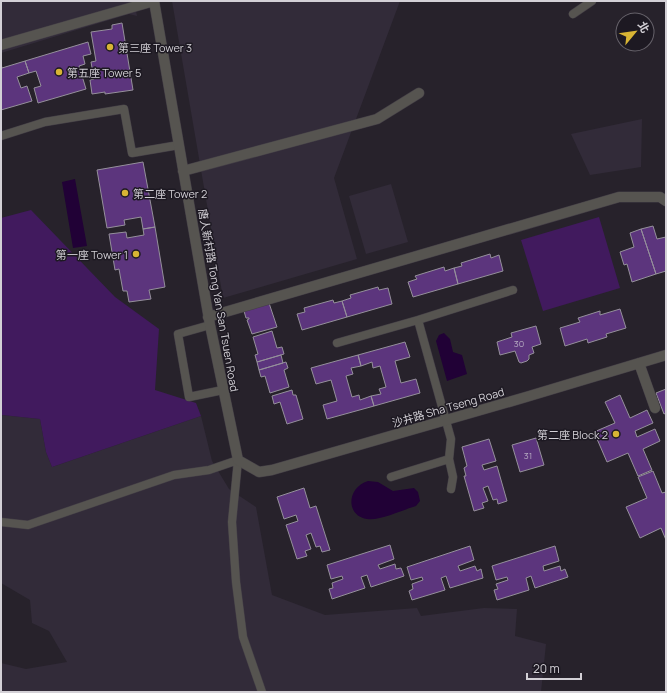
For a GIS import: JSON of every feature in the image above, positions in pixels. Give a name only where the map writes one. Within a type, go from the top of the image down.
[{"type":"street","points":[[1,45],[154,1]]},
{"type":"street","name":"唐人新村路 Tong Yan San Tsuen Road","points":[[154,1],[209,321],[238,460]]},
{"type":"street","points":[[183,171],[377,118],[419,93]]},
{"type":"street","points":[[209,321],[619,197],[660,197],[666,201]]},
{"type":"street","name":"沙井路 Sha Tseng Road","points":[[238,460],[259,472],[272,470],[666,355]]},
{"type":"street","points":[[639,363],[655,408]]},
{"type":"lane","points":[[573,14],[592,1]]},
{"type":"lane","points":[[1,136],[44,122],[124,109],[132,153],[179,145]]},
{"type":"lane","points":[[338,343],[513,290]]},
{"type":"lane","points":[[418,320],[451,439],[449,459],[453,477],[451,489]]},
{"type":"lane","points":[[209,321],[178,334],[189,397],[223,390]]},
{"type":"lane","points":[[391,477],[449,459]]},
{"type":"lane","points":[[1,522],[28,525],[174,475],[209,470],[238,460],[232,522],[236,582],[242,637],[262,692]]},
{"type":"shaded area","points":[[1,1],[134,1],[137,16],[129,14],[1,53]]},
{"type":"shaded area","points":[[172,1],[400,1],[334,178],[357,259],[223,298]]},
{"type":"shaded area","points":[[642,119],[641,167],[590,175],[571,134]]},
{"type":"shaded area","points":[[75,179],[87,246],[73,248],[62,182]]},
{"type":"shaded area","points":[[391,184],[408,242],[366,254],[349,196]]},
{"type":"shaded area","points":[[31,210],[115,297],[159,329],[155,390],[196,403],[201,416],[52,467],[46,452],[40,419],[2,415],[1,218]]},
{"type":"shaded area","points":[[599,217],[620,288],[543,311],[521,240]]},
{"type":"shaded area","points":[[444,333],[450,339],[453,352],[462,355],[467,374],[447,381],[436,341],[439,335]]},
{"type":"shaded area","points":[[1,413],[2,415],[40,419],[46,452],[52,467],[201,416],[212,461],[229,489],[256,507],[272,595],[325,615],[417,608],[421,616],[484,608],[517,609],[515,636],[546,644],[541,692],[1,692],[1,663],[26,669],[67,662],[49,631],[32,623],[30,600],[1,583]]},
{"type":"shaded area","points":[[368,481],[378,482],[393,491],[414,488],[418,492],[420,501],[416,506],[377,519],[360,517],[352,508],[352,495],[356,489]]},
{"type":"building","name":"第三座 Tower 3","points":[[122,23],[133,90],[105,94],[105,92],[92,94],[90,80],[94,79],[91,62],[96,61],[91,32],[112,29],[112,25]]},
{"type":"building","name":"第五座 Tower 5","points":[[88,42],[91,54],[83,56],[85,64],[79,66],[86,89],[38,103],[34,88],[41,86],[36,71],[29,73],[25,61]]},
{"type":"building","points":[[25,61],[29,73],[17,77],[21,88],[27,86],[32,101],[1,110],[1,64],[2,68]]},
{"type":"building","name":"第二座 Tower 2","points":[[143,162],[155,227],[143,229],[141,217],[124,220],[125,225],[107,228],[97,170]]},
{"type":"building","points":[[653,226],[657,239],[666,237],[666,271],[656,274],[641,229]]},
{"type":"building","name":"第一座 Tower 1","points":[[155,227],[165,287],[149,290],[151,299],[129,302],[127,291],[123,291],[119,269],[115,270],[109,234],[126,232],[127,238],[144,235],[143,229]]},
{"type":"building","points":[[641,229],[656,274],[632,282],[627,264],[624,265],[620,252],[634,247],[630,233]]},
{"type":"building","points":[[490,254],[491,258],[499,255],[503,271],[458,284],[454,268],[462,266],[461,263]]},
{"type":"building","points":[[444,267],[445,271],[454,268],[458,284],[413,297],[408,282],[417,279],[415,276]]},
{"type":"building","points":[[378,287],[379,290],[388,288],[392,304],[347,317],[342,301],[351,298],[350,295]]},
{"type":"building","points":[[333,300],[334,303],[342,301],[347,317],[302,330],[297,314],[305,312],[304,308]]},
{"type":"building","points":[[269,303],[277,327],[252,334],[247,320],[249,318],[246,318],[244,311]]},
{"type":"building","points":[[620,309],[626,328],[606,334],[607,337],[588,343],[587,339],[565,346],[560,328],[580,322],[578,318],[600,311],[600,315]]},
{"type":"building","points":[[536,326],[541,344],[532,347],[534,353],[529,355],[529,359],[527,361],[521,363],[519,362],[515,351],[500,355],[497,342],[512,337],[511,333]]},
{"type":"building","points":[[272,331],[277,348],[282,347],[284,354],[257,362],[255,355],[258,354],[253,337]]},
{"type":"building","points":[[405,342],[410,357],[395,361],[401,383],[416,379],[420,393],[374,406],[371,396],[381,394],[379,389],[386,387],[380,366],[373,368],[372,362],[361,366],[358,355]]},
{"type":"building","points":[[281,355],[283,363],[259,370],[257,362]]},
{"type":"building","points":[[358,355],[361,366],[351,368],[353,374],[346,376],[352,397],[359,395],[360,400],[371,396],[374,406],[327,419],[323,405],[337,401],[331,380],[316,384],[311,368]]},
{"type":"building","points":[[286,362],[288,368],[284,370],[289,387],[270,393],[265,376],[261,377],[259,370]]},
{"type":"building","points":[[666,389],[666,413],[664,414],[656,393]]},
{"type":"building","points":[[292,390],[293,395],[296,395],[303,419],[287,424],[280,402],[274,404],[272,396]]},
{"type":"building","name":"第二座 Block 2","points":[[620,395],[630,418],[647,410],[653,423],[635,431],[637,437],[655,429],[660,441],[643,449],[652,470],[638,476],[628,453],[607,462],[594,432],[615,423],[605,402]]},
{"type":"building","points":[[536,438],[544,465],[520,472],[512,445]]},
{"type":"building","points":[[489,439],[496,461],[482,465],[484,470],[497,466],[507,501],[498,504],[497,499],[493,500],[488,486],[483,488],[488,501],[482,503],[484,508],[474,511],[464,476],[466,476],[464,468],[467,466],[462,447]]},
{"type":"building","points":[[653,471],[662,493],[666,492],[666,540],[661,528],[640,538],[626,507],[647,498],[638,477]]},
{"type":"building","points":[[304,488],[310,508],[316,506],[330,550],[322,552],[320,546],[316,547],[311,533],[306,535],[311,549],[305,551],[307,556],[297,559],[286,525],[298,521],[296,515],[284,519],[277,497]]},
{"type":"building","points":[[390,545],[394,559],[378,565],[380,569],[395,564],[396,569],[401,568],[404,576],[371,587],[367,575],[361,577],[365,588],[332,599],[329,589],[333,588],[332,583],[343,579],[342,576],[331,579],[327,565]]},
{"type":"building","points":[[470,546],[474,560],[458,566],[460,571],[475,566],[477,571],[481,569],[483,578],[450,588],[446,576],[441,578],[445,590],[412,600],[409,591],[413,589],[412,584],[423,580],[422,577],[411,580],[407,567]]},
{"type":"building","points":[[555,546],[559,561],[543,566],[544,571],[560,566],[561,571],[565,569],[568,577],[535,588],[531,576],[526,578],[529,590],[497,600],[494,590],[498,589],[496,584],[508,580],[507,577],[496,580],[492,566]]},
{"type":"place","name":"第三座 Tower 3","points":[[110,47]]},
{"type":"place","name":"第五座 Tower 5","points":[[59,72]]},
{"type":"place","name":"第二座 Tower 2","points":[[125,193]]},
{"type":"place","name":"第一座 Tower 1","points":[[136,254]]},
{"type":"place","name":"第二座 Block 2","points":[[616,434]]}]
